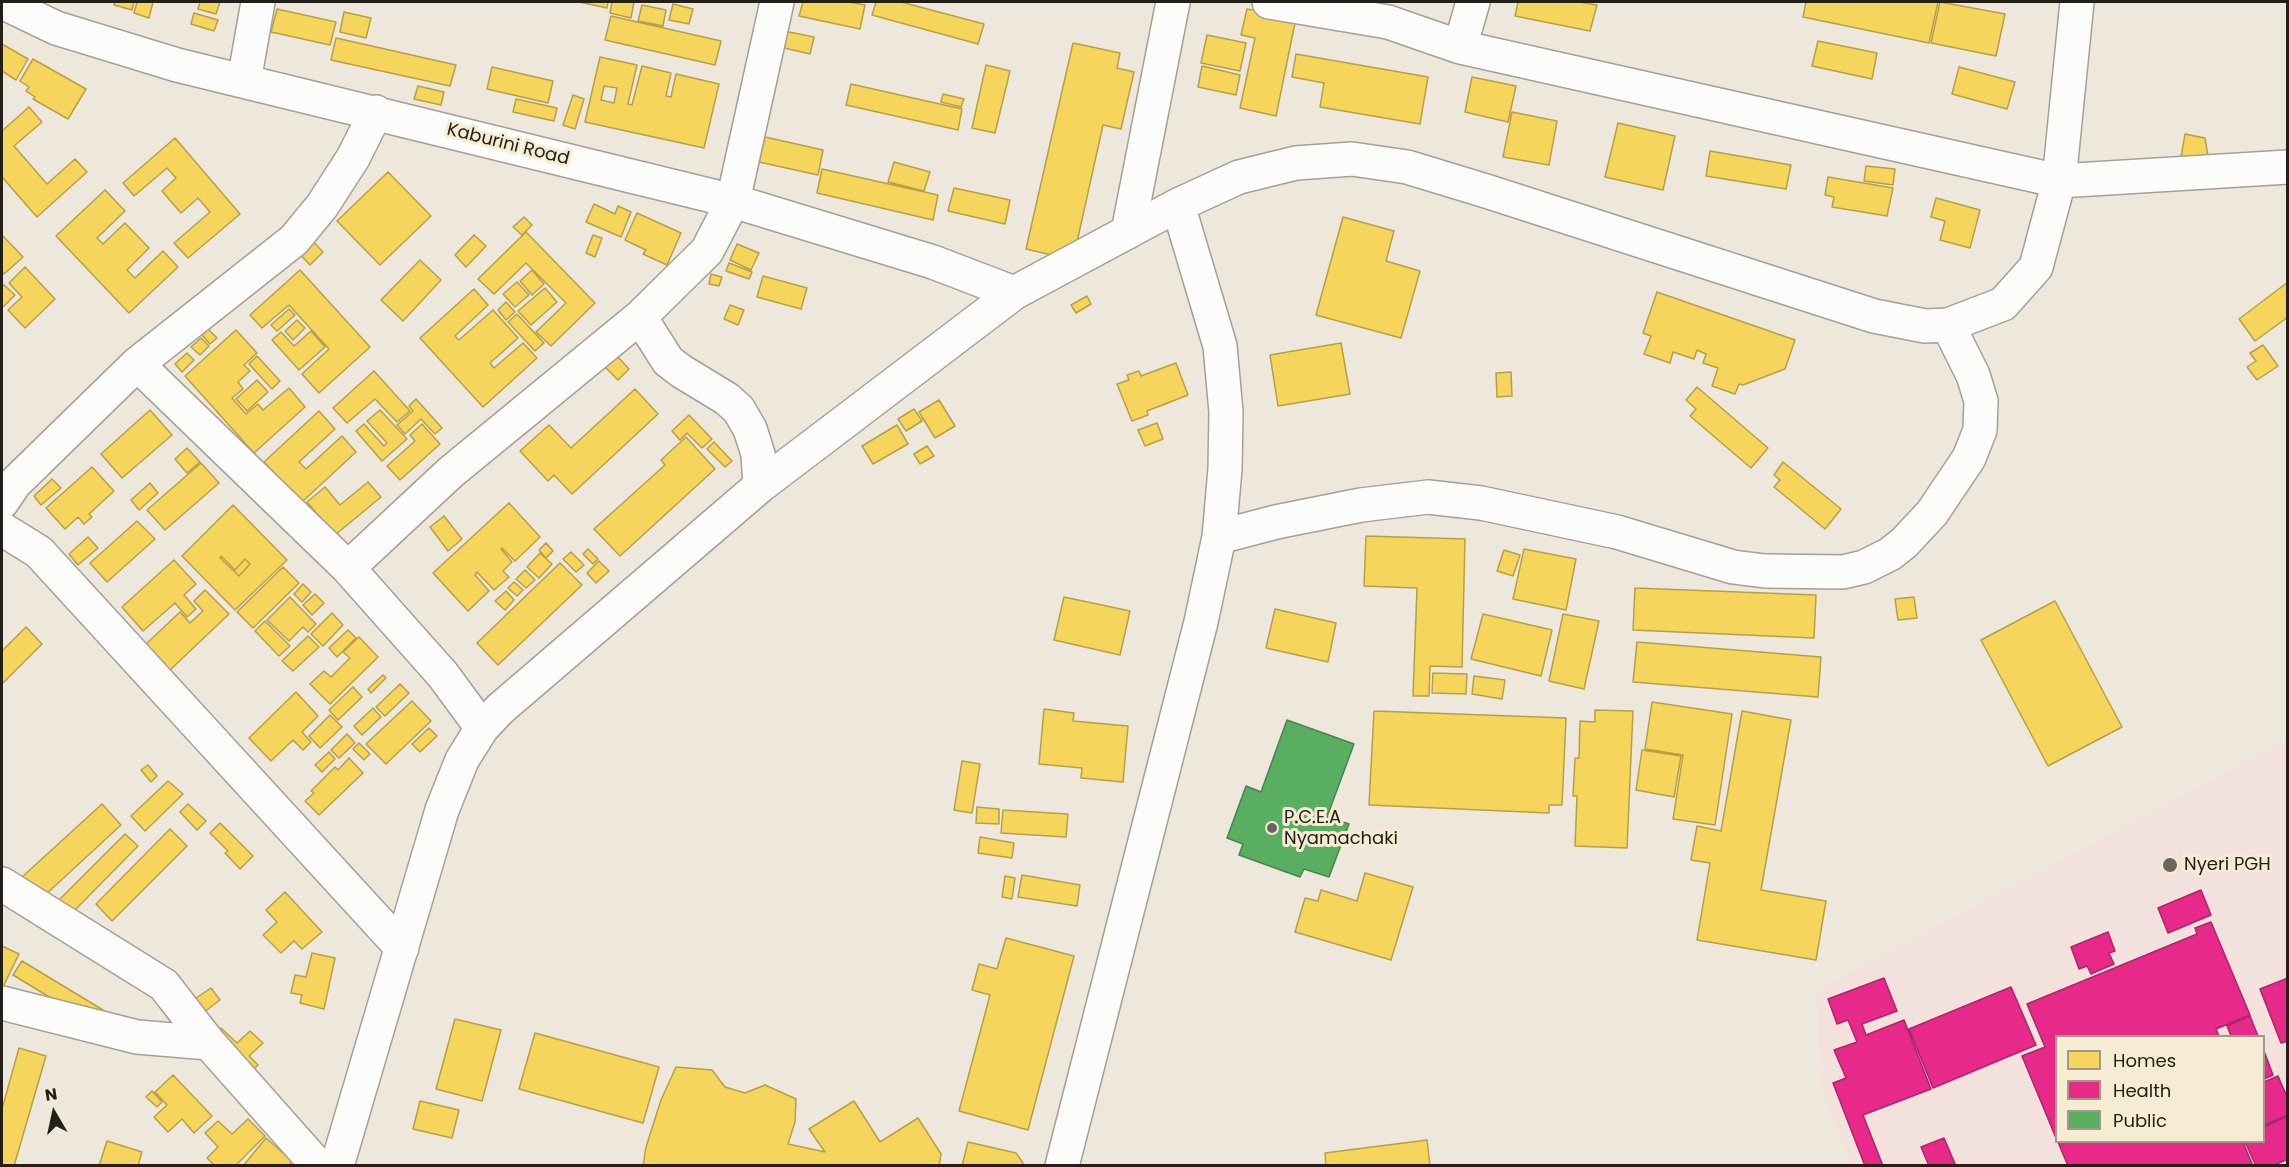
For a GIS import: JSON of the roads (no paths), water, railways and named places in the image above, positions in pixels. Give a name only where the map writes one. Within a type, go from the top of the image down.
[{"type":"street","name":"Kaburini Road","points":[[2,2],[56,28],[177,65],[733,201],[933,262],[1014,293]]},
{"type":"street","points":[[244,81],[258,2]]},
{"type":"street","points":[[348,568],[450,472],[640,317],[707,251],[733,201],[777,2]]},
{"type":"street","points":[[1128,232],[1173,2]]},
{"type":"street","points":[[1269,2],[1388,22],[1460,47],[2060,181],[2288,167]]},
{"type":"street","points":[[1460,47],[1473,2]]},
{"type":"street","points":[[337,1166],[442,810],[462,760],[482,728],[500,709],[760,486],[1014,293],[1178,205],[1239,177],[1296,163],[1352,159],[1407,167],[1874,316],[1925,326],[1948,325],[2003,304],[2036,267],[2060,181],[2077,2]]},
{"type":"street","points":[[6,487],[137,364],[294,240],[329,197],[353,158],[376,112]]},
{"type":"street","points":[[1062,1166],[1202,622],[1220,537],[1226,412],[1220,346],[1178,205]]},
{"type":"street","points":[[640,317],[668,361],[727,399],[739,410],[750,429],[758,454],[760,486]]},
{"type":"street","points":[[1220,537],[1276,522],[1361,505],[1428,497],[1481,503],[1617,532],[1733,567],[1765,571],[1842,572],[1864,567],[1890,554],[1904,543],[1932,513],[1969,458],[1980,430],[1981,401],[1973,375],[1948,325]]},
{"type":"street","points":[[137,364],[348,568],[443,675],[482,728]]},
{"type":"street","points":[[2,530],[39,552],[402,948]]},
{"type":"street","points":[[2,884],[164,985],[209,1043],[318,1166]]},
{"type":"street","points":[[2,1003],[137,1037],[209,1043]]},
{"type":"place","name":"P.C.E.A Nyamachaki","points":[[1272,828]]},
{"type":"place","name":"Nyeri PGH","points":[[2170,865]]}]
